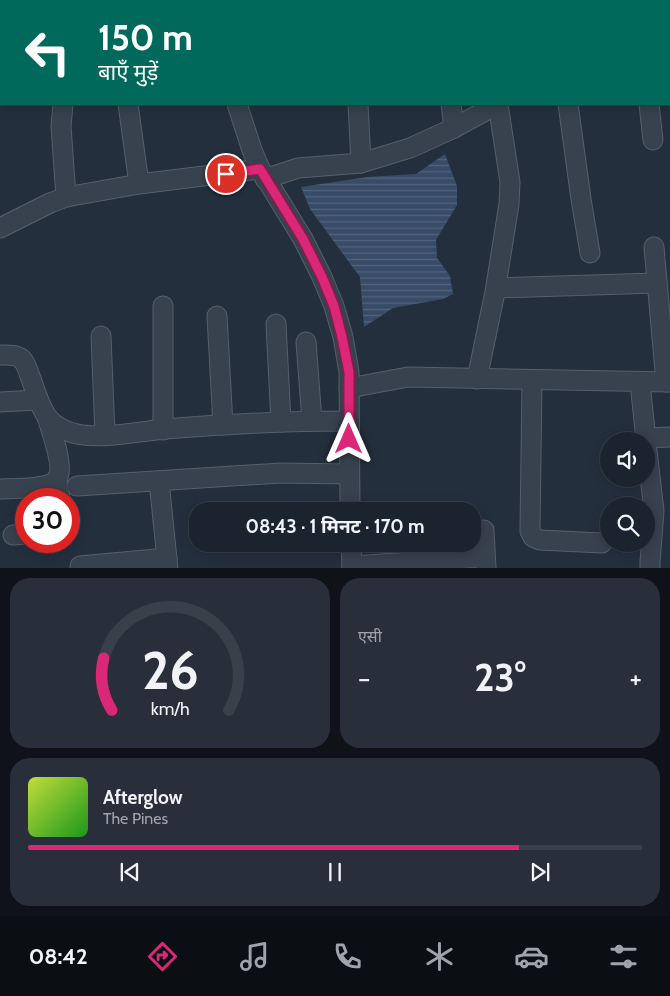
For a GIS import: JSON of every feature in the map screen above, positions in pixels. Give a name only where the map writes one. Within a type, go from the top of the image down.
[{"type":"street","points":[[63,105],[62,126],[66,197]]},
{"type":"street","points":[[128,105],[139,184]]},
{"type":"street","points":[[237,105],[252,150],[263,174],[303,239],[334,306],[349,372],[350,502]]},
{"type":"street","points":[[358,105],[361,163]]},
{"type":"street","points":[[451,105],[454,128]]},
{"type":"street","points":[[0,228],[66,197],[139,184],[263,174],[298,168],[361,163],[410,148],[454,128],[496,105]]},
{"type":"street","points":[[476,379],[496,288],[509,204],[510,182],[498,105]]},
{"type":"street","points":[[568,105],[590,253]]},
{"type":"street","points":[[650,105],[653,140]]},
{"type":"street","points":[[349,388],[408,377],[668,382],[654,247]]},
{"type":"street","points":[[496,288],[657,283]]},
{"type":"street","points":[[163,306],[163,430]]},
{"type":"street","points":[[217,316],[224,425]]},
{"type":"street","points":[[276,324],[281,422]]},
{"type":"street","points":[[101,336],[105,435]]},
{"type":"street","points":[[306,342],[312,421]]},
{"type":"street","points":[[0,355],[21,358],[26,366],[37,400],[47,417],[57,452],[59,464],[57,479],[58,488]]},
{"type":"street","points":[[532,380],[530,531],[532,536],[540,540],[600,543]]},
{"type":"street","points":[[640,382],[645,432]]},
{"type":"street","points":[[0,402],[37,400]]},
{"type":"street","points":[[47,417],[62,429],[90,436],[224,425],[349,421]]},
{"type":"street","points":[[655,440],[670,437]]},
{"type":"street","points":[[78,486],[281,473],[349,474]]},
{"type":"street","points":[[0,489],[43,486],[57,479]]},
{"type":"street","points":[[650,568],[662,510],[655,480]]},
{"type":"street","points":[[80,566],[167,563],[159,481]]},
{"type":"street","points":[[351,552],[352,567],[485,563],[484,530]]},
{"type":"water","points":[[445,154],[457,186],[457,205],[436,240],[437,258],[450,276],[453,294],[443,299],[393,308],[364,327],[360,277],[310,209],[301,187],[367,177],[416,174]]},
{"type":"route","points":[[226,174],[260,169],[303,239],[322,277],[334,306],[349,372],[349,439]]}]
